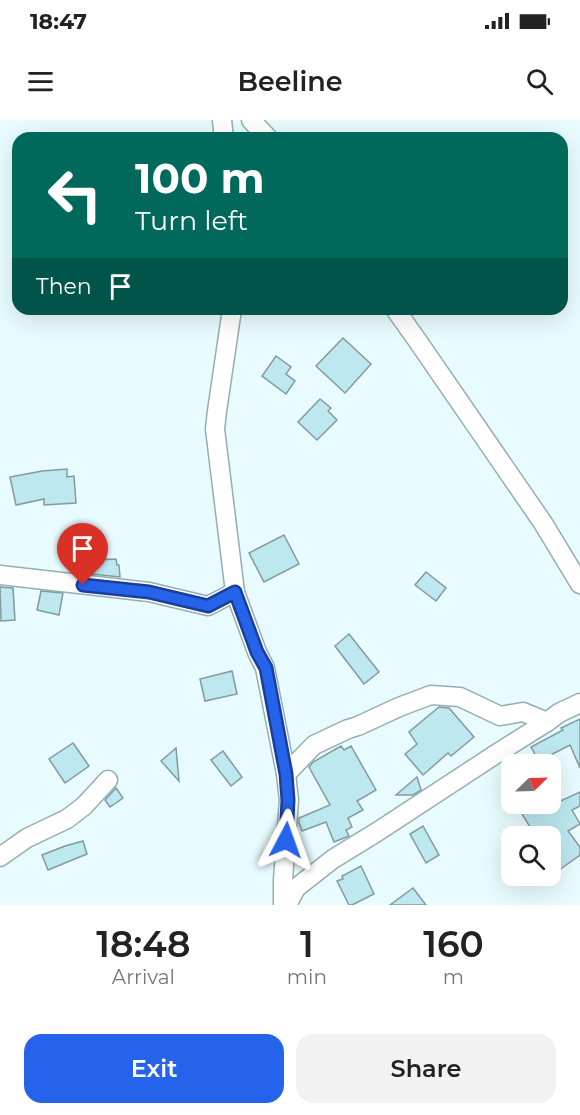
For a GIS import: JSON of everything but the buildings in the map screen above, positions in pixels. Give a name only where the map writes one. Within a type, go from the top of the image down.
[{"type":"street","points":[[251,120],[262,132]]},
{"type":"street","points":[[231,315],[215,429],[235,592],[257,652],[266,668],[286,774],[288,800],[283,880],[285,905]]},
{"type":"street","points":[[399,315],[543,523],[580,584]]},
{"type":"street","points":[[0,575],[149,592],[208,606],[235,592]]},
{"type":"street","points":[[286,774],[314,745],[399,707],[431,696],[460,697],[500,716],[523,712],[547,722]]},
{"type":"street","points":[[285,905],[296,888],[333,859],[559,713],[580,703]]},
{"type":"street","points":[[0,858],[27,838],[67,819],[84,806],[108,780]]},
{"type":"route","points":[[83,585],[149,592],[208,606],[235,592],[257,652],[266,668],[286,774],[288,800],[286,840]]}]
